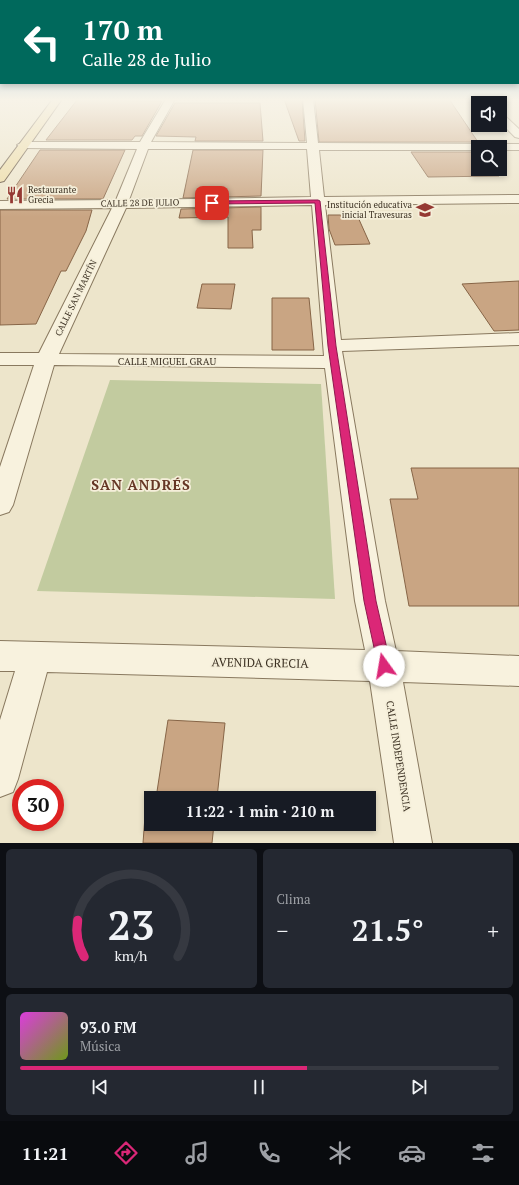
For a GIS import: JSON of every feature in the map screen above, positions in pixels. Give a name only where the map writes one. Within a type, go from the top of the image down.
[{"type":"main road","points":[[0,178],[28,138]]},
{"type":"street","name":"CALLE SAN MARTÍN","points":[[0,505],[46,360],[122,204],[144,145],[148,138]]},
{"type":"street","name":"CALLE INDEPENDENCIA","points":[[311,138],[333,354],[370,601],[384,666],[413,843]]},
{"type":"street","points":[[23,145],[519,147]]},
{"type":"street","name":"CALLE 28 DE JULIO","points":[[0,205],[519,199]]},
{"type":"street","name":"CALLE MIGUEL GRAU","points":[[0,359],[46,360],[333,354],[519,339]]},
{"type":"street","name":"AVENIDA GRECIA","points":[[0,656],[519,671]]},
{"type":"street","points":[[0,779],[35,657]]},
{"type":"green space","points":[[110,380],[321,384],[335,599],[37,591]]},
{"type":"building","points":[[47,138],[133,138],[132,140],[46,140]]},
{"type":"building","points":[[196,138],[263,138],[263,141],[195,141]]},
{"type":"building","points":[[298,138],[305,138],[305,141],[299,141]]},
{"type":"building","points":[[319,138],[476,138],[477,140],[471,140],[471,142],[319,142]]},
{"type":"building","points":[[40,150],[125,150],[103,199],[7,199]]},
{"type":"building","points":[[193,150],[263,150],[261,196],[183,198]]},
{"type":"building","points":[[411,152],[471,152],[471,176],[499,176],[428,177]]},
{"type":"building","points":[[261,207],[261,230],[252,230],[253,248],[228,248],[228,217],[179,218],[181,209]]},
{"type":"building","points":[[0,210],[92,210],[86,231],[66,271],[61,271],[36,324],[0,325]]},
{"type":"building","points":[[328,215],[357,215],[370,244],[335,245],[329,229]]},
{"type":"building","points":[[519,281],[519,330],[494,331],[462,284]]},
{"type":"building","points":[[202,284],[235,284],[231,309],[197,308]]},
{"type":"building","points":[[272,298],[309,298],[314,350],[272,350]]},
{"type":"building","points":[[411,468],[519,468],[519,606],[409,606],[390,499],[418,499]]},
{"type":"building","points":[[168,720],[225,723],[218,791],[157,791]]},
{"type":"building","points":[[144,830],[144,831],[213,831],[212,843],[143,843]]},
{"type":"place","name":"Restaurante Grecia","points":[[15,195]]},
{"type":"place","name":"Institución educativa inicial Travesuras","points":[[425,210]]},
{"type":"district","name":"SAN ANDRÉS","points":[[141,485]]},
{"type":"route","points":[[212,203],[318,201],[332,346],[370,601],[384,666]]}]
